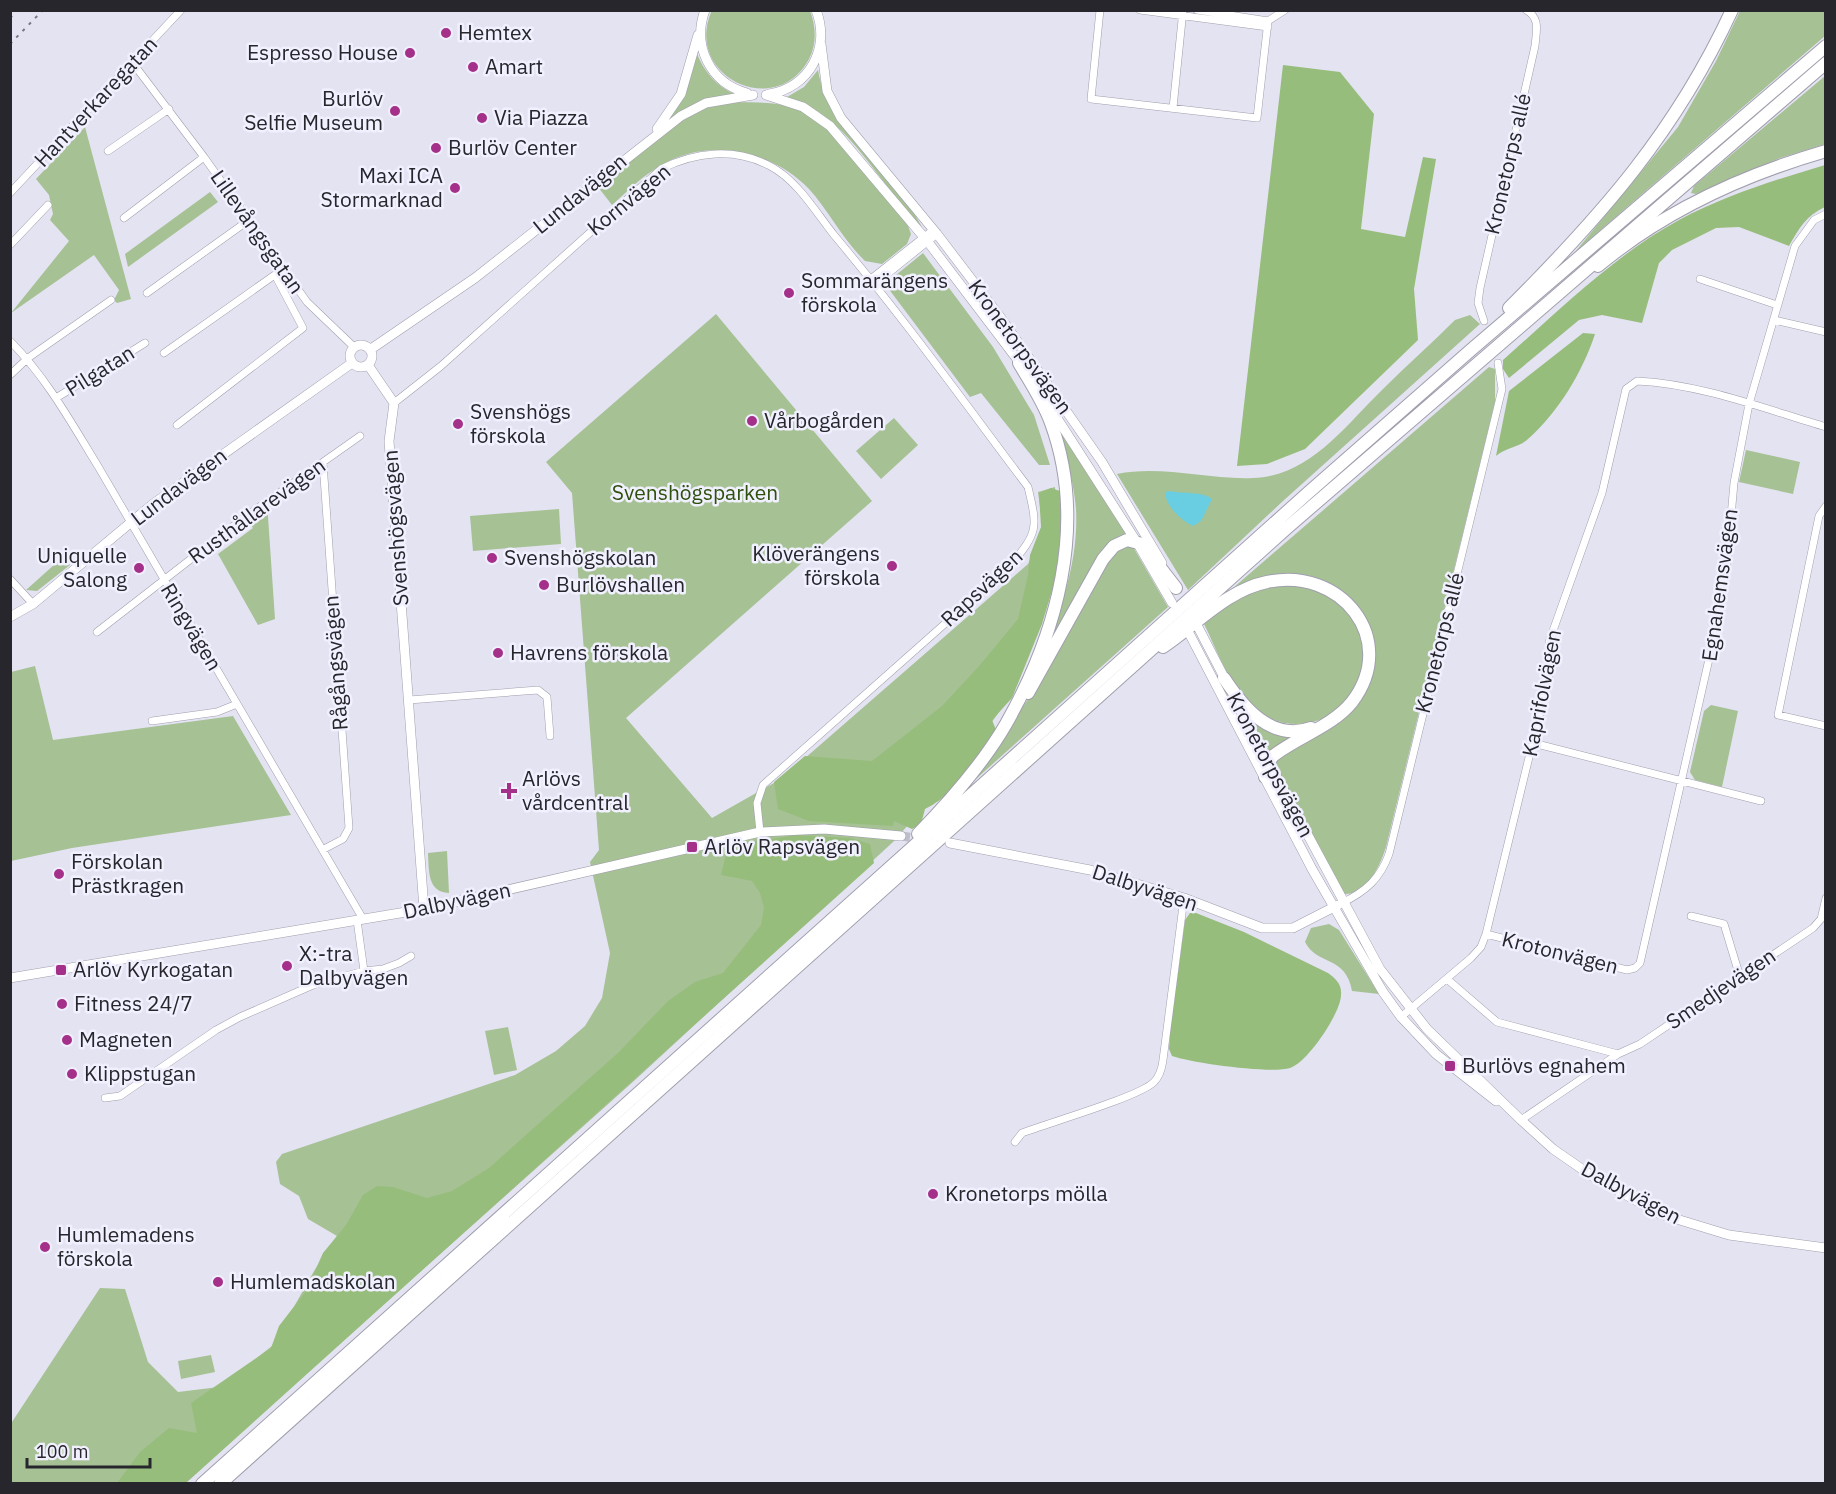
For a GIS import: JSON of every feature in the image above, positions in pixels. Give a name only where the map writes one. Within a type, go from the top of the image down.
[{"type":"highway","points":[[1472,349],[1494,322],[1573,245],[1629,179],[1689,93],[1732,10]]},
{"type":"highway","points":[[202,1484],[865,888],[1472,349],[1826,46]]},
{"type":"highway","points":[[220,1484],[1288,527],[1552,296],[1826,63]]},
{"type":"highway","points":[[1510,335],[1559,300],[1629,242],[1701,198],[1750,176],[1826,151]]},
{"type":"highway","points":[[1006,724],[1034,666],[1052,615],[1067,551],[1068,528],[1066,486],[1056,438],[1047,413],[1019,363]]},
{"type":"highway","points":[[865,888],[949,800],[1006,724],[1038,677],[1103,559],[1120,542],[1136,540],[1151,552],[1178,592]]},
{"type":"highway","points":[[1123,675],[1177,638],[1212,610],[1249,588],[1281,579],[1311,581],[1329,588],[1347,601],[1357,614],[1367,643],[1368,660],[1365,678],[1357,694],[1338,715],[1284,747],[1267,764],[1265,777]]},
{"type":"highway","points":[[1224,678],[1244,706],[1266,724],[1293,730],[1323,724]]},
{"type":"main road","name":"Lundavägen","points":[[643,143],[678,101],[701,25],[703,10]]},
{"type":"main road","name":"Lundavägen","points":[[816,10],[821,28]]},
{"type":"main road","name":"Lundavägen","points":[[701,25],[702,51],[713,72],[730,87],[753,94],[766,95],[787,89],[799,81],[813,64],[821,44],[822,10]]},
{"type":"main road","name":"Kronetorpsvägen","points":[[821,44],[825,83],[836,112],[935,232],[1057,395],[1138,520],[1178,592]]},
{"type":"main road","name":"Lundavägen","points":[[371,349],[475,278],[643,143],[699,106],[753,94]]},
{"type":"main road","name":"Kronetorpsvägen","points":[[766,95],[803,106],[824,120],[926,239],[1019,363],[1136,540],[1172,603]]},
{"type":"main road","points":[[365,345],[371,349],[373,358],[368,365],[360,367],[352,363],[350,352],[354,347],[365,345]]},
{"type":"main road","name":"Lundavägen","points":[[10,617],[33,604],[153,504],[352,363]]},
{"type":"main road","points":[[368,365],[394,403]]},
{"type":"main road","name":"Svenshögsvägen","points":[[394,403],[389,441],[424,909]]},
{"type":"main road","name":"Kronetorpsvägen","points":[[1198,627],[1338,905]]},
{"type":"main road","name":"Kronetorpsvägen","points":[[1190,634],[1265,777],[1338,905]]},
{"type":"main road","name":"Dalbyvägen","points":[[10,978],[424,909],[760,832],[824,829],[901,836]]},
{"type":"main road","name":"Dalbyvägen","points":[[950,843],[1090,870],[1184,898],[1244,923],[1272,929],[1299,926],[1338,905]]},
{"type":"main road","name":"Dalbyvägen","points":[[1338,905],[1380,969],[1410,1009],[1553,1149],[1592,1176],[1660,1214],[1729,1235],[1826,1248]]},
{"type":"main road","name":"Dalbyvägen","points":[[1338,905],[1366,966],[1401,1017],[1443,1060],[1521,1120]]},
{"type":"street","name":"Hantverkaregatan","points":[[10,193],[181,10]]},
{"type":"street","points":[[1100,10],[1091,99],[1257,118],[1268,24],[1285,10]]},
{"type":"street","points":[[1140,10],[1268,24]]},
{"type":"street","points":[[1197,10],[1268,24]]},
{"type":"street","name":"Kronetorps allé","points":[[1484,321],[1478,303],[1480,288],[1535,46],[1537,22],[1533,14],[1526,10]]},
{"type":"street","points":[[1173,108],[1183,13]]},
{"type":"street","name":"Lillevångsgatan","points":[[132,62],[169,109],[307,302],[354,347]]},
{"type":"street","points":[[108,152],[169,109]]},
{"type":"street","name":"Kornvägen","points":[[394,403],[441,366],[650,177],[661,169],[693,156],[739,155],[753,158],[785,175],[873,282]]},
{"type":"street","points":[[123,218],[204,158]]},
{"type":"street","points":[[10,245],[48,205]]},
{"type":"street","name":"Egnahemsvägen","points":[[1635,968],[1643,954],[1683,781],[1726,572],[1734,483],[1749,404],[1795,246],[1814,220],[1826,214]]},
{"type":"street","points":[[147,293],[249,220]]},
{"type":"street","points":[[873,282],[935,232]]},
{"type":"street","points":[[164,354],[283,270]]},
{"type":"street","points":[[177,425],[303,328],[275,275]]},
{"type":"street","points":[[1700,279],[1777,305]]},
{"type":"street","name":"Rapsvägen","points":[[760,832],[757,803],[763,785],[1010,566],[1031,540],[1036,521],[1028,487],[873,282]]},
{"type":"street","points":[[10,375],[27,358],[111,300]]},
{"type":"street","points":[[1774,320],[1826,332]]},
{"type":"street","name":"Ringvägen","points":[[10,341],[27,358],[56,398],[324,849],[360,919]]},
{"type":"street","name":"Pilgatan","points":[[56,398],[145,343]]},
{"type":"street","name":"Kronetorps allé","points":[[1338,905],[1369,887],[1384,868],[1389,854],[1502,389],[1498,363]]},
{"type":"street","name":"Kaprifolvägen","points":[[1401,1017],[1481,947],[1486,934],[1549,675],[1549,642],[1602,493],[1626,389],[1637,381],[1645,381],[1710,393],[1749,404]]},
{"type":"street","points":[[1749,404],[1826,427]]},
{"type":"street","name":"Rusthållarevägen","points":[[97,632],[245,517],[360,436]]},
{"type":"street","name":"Rågångsvägen","points":[[323,463],[349,828],[343,839],[324,849]]},
{"type":"street","points":[[1826,507],[1819,516],[1778,715],[1826,726]]},
{"type":"street","points":[[10,579],[33,604]]},
{"type":"street","points":[[409,700],[538,690],[547,697],[550,736]]},
{"type":"street","points":[[152,721],[217,712],[237,704]]},
{"type":"street","points":[[1533,742],[1761,801]]},
{"type":"street","name":"Smedjevägen","points":[[1521,1120],[1618,1054],[1640,1044],[1813,928],[1821,919],[1826,897]]},
{"type":"street","points":[[1016,1142],[1022,1133],[1143,1089],[1154,1082],[1161,1072],[1184,898]]},
{"type":"street","points":[[1691,916],[1724,924],[1740,977]]},
{"type":"street","points":[[360,919],[364,971]]},
{"type":"street","name":"Krotonvägen","points":[[1486,934],[1627,970],[1635,968]]},
{"type":"street","points":[[105,1098],[120,1096],[216,1030],[240,1017],[299,990],[399,963],[411,956]]},
{"type":"street","points":[[1447,979],[1497,1022],[1618,1054]]},
{"type":"green space","points":[[712,10],[810,11],[815,35],[809,59],[794,77],[776,87],[756,88],[737,82],[721,71],[710,54],[706,34]]},
{"type":"green space","points":[[1740,11],[1825,11],[1825,36],[1575,252],[1678,127],[1716,61]]},
{"type":"green space","points":[[696,51],[711,77],[736,95],[664,124],[679,104]]},
{"type":"green space","points":[[1283,65],[1340,72],[1374,114],[1361,229],[1405,237],[1423,157],[1436,159],[1414,289],[1418,340],[1305,449],[1267,464],[1237,466]]},
{"type":"green space","points":[[818,70],[824,93],[848,134],[895,188],[922,227],[845,135],[809,106],[787,97],[804,87]]},
{"type":"green space","points":[[1825,76],[1825,144],[1780,158],[1696,194],[1691,193],[1694,186]]},
{"type":"green space","points":[[737,102],[788,106],[818,121],[846,147],[907,223],[911,234],[907,244],[882,264],[865,261],[809,189],[794,176],[777,165],[739,152],[699,151],[680,156],[648,174],[612,205],[598,187],[673,125],[709,105]]},
{"type":"green space","points":[[85,127],[131,299],[117,303],[114,300],[119,290],[94,255],[11,313],[69,241],[50,220],[53,214],[49,195],[36,179]]},
{"type":"green space","points":[[1825,165],[1825,207],[1804,223],[1789,246],[1739,227],[1716,228],[1672,250],[1659,263],[1642,323],[1602,315],[1579,320],[1509,378],[1503,369],[1503,360],[1566,304],[1610,266],[1656,234],[1697,211],[1733,196]]},
{"type":"green space","points":[[210,192],[218,202],[128,267],[125,254]]},
{"type":"green space","points":[[923,253],[993,347],[1034,415],[1050,465],[1039,465],[981,393],[970,397],[885,284]]},
{"type":"green space","name":"Svenshögsparken","points":[[716,314],[872,501],[626,718],[712,818],[781,779],[1028,564],[1043,530],[1038,492],[1055,487],[1057,535],[1005,704],[956,771],[893,842],[635,1080],[184,1483],[11,1483],[10,1425],[100,1288],[125,1289],[148,1362],[178,1392],[219,1387],[272,1346],[314,1271],[337,1236],[308,1219],[299,1196],[280,1184],[276,1162],[282,1154],[515,1075],[556,1051],[585,1026],[602,998],[610,953],[590,862],[599,850],[572,493],[546,462]]},
{"type":"green space","points":[[1470,315],[1480,324],[1283,501],[1188,590],[1117,474],[1151,471],[1253,478],[1273,475],[1292,468],[1325,447],[1455,320]]},
{"type":"green space","points":[[1583,333],[1595,334],[1584,362],[1559,404],[1528,439],[1496,456],[1509,391]]},
{"type":"green space","points":[[1489,367],[1495,369],[1495,402],[1386,847],[1376,870],[1366,885],[1352,893],[1344,894],[1274,763],[1368,682],[1360,609],[1345,593],[1323,580],[1307,575],[1292,574],[1263,580],[1218,601]]},
{"type":"green space","points":[[894,418],[918,445],[881,479],[856,451]]},
{"type":"green space","points":[[1059,427],[1127,535],[1098,557],[1043,658],[1067,585],[1076,528],[1073,489]]},
{"type":"green space","points":[[1746,450],[1800,462],[1793,494],[1739,482]]},
{"type":"green space","points":[[1051,488],[1060,491],[1062,531],[1057,574],[1042,624],[1012,698],[992,720],[996,730],[957,785],[925,809],[921,824],[912,829],[894,821],[893,826],[809,821],[778,809],[774,782],[805,756],[872,761],[942,706],[980,665],[1018,619],[1030,555],[1041,527],[1039,493]]},
{"type":"green space","points":[[267,502],[275,619],[258,625],[218,554],[253,528],[245,517]]},
{"type":"green space","points":[[559,509],[561,544],[473,551],[470,516]]},
{"type":"green space","points":[[1132,545],[1168,607],[967,787],[1042,679],[1104,563],[1120,548]]},
{"type":"green space","points":[[64,556],[70,565],[37,591],[26,590]]},
{"type":"green space","points":[[1310,584],[1343,604],[1352,618],[1362,644],[1362,669],[1353,692],[1338,709],[1317,721],[1294,724],[1270,718],[1246,700],[1228,673],[1204,624],[1231,604],[1253,592]]},
{"type":"green space","points":[[35,666],[53,740],[233,716],[291,815],[72,848],[11,861],[11,672]]},
{"type":"green space","points":[[1711,705],[1738,711],[1722,787],[1695,780],[1690,772],[1704,711]]},
{"type":"green space","points":[[1246,714],[1297,734],[1267,756]]},
{"type":"green space","points":[[795,835],[850,838],[870,844],[874,863],[186,1483],[117,1483],[140,1452],[169,1428],[197,1433],[191,1403],[271,1348],[279,1326],[306,1291],[323,1253],[346,1225],[363,1195],[377,1186],[393,1187],[427,1198],[452,1191],[489,1168],[619,1052],[668,1001],[695,982],[723,973],[761,925],[764,908],[760,893],[752,881],[721,875],[728,846]]},
{"type":"green space","points":[[447,851],[449,893],[442,892],[433,884],[428,860],[428,853]]},
{"type":"green space","points":[[1190,913],[1196,913],[1244,932],[1328,973],[1338,982],[1341,988],[1340,1003],[1329,1025],[1314,1047],[1297,1064],[1290,1068],[1250,1069],[1172,1056],[1169,1049],[1170,1033],[1185,920]]},
{"type":"green space","points":[[1329,924],[1339,930],[1379,994],[1352,991],[1349,980],[1338,966],[1310,950],[1305,942],[1311,928]]},
{"type":"green space","points":[[508,1027],[517,1070],[494,1075],[485,1031]]},
{"type":"green space","points":[[211,1355],[215,1372],[181,1379],[178,1361]]},
{"type":"water","points":[[1165,492],[1198,494],[1212,499],[1201,521],[1193,526],[1179,517],[1166,498]]},
{"type":"tunnel","points":[[901,836],[924,839]]},
{"type":"railway","points":[[10,18],[18,10]]},
{"type":"railway","points":[[10,44],[43,10]]},
{"type":"place","name":"Hemtex","points":[[446,33]]},
{"type":"place","name":"Espresso House","points":[[410,53]]},
{"type":"place","name":"Amart","points":[[473,67]]},
{"type":"place","name":"Burlöv Selfie Museum","points":[[395,111]]},
{"type":"place","name":"Via Piazza","points":[[482,118]]},
{"type":"place","name":"Burlöv Center","points":[[436,148]]},
{"type":"place","name":"Maxi ICA Stormarknad","points":[[455,188]]},
{"type":"place","name":"Sommarängens förskola","points":[[789,293]]},
{"type":"place","name":"Vårbogården","points":[[752,421]]},
{"type":"place","name":"Svenshögs förskola","points":[[458,424]]},
{"type":"place","name":"Svenshögskolan","points":[[492,558]]},
{"type":"place","name":"Klöverängens förskola","points":[[892,566]]},
{"type":"place","name":"Uniquelle Salong","points":[[139,568]]},
{"type":"place","name":"Burlövshallen","points":[[544,585]]},
{"type":"place","name":"Havrens förskola","points":[[498,653]]},
{"type":"place","name":"Arlövs vårdcentral","points":[[509,791]]},
{"type":"place","name":"Arlöv Rapsvägen","points":[[692,847]]},
{"type":"place","name":"Förskolan Prästkragen","points":[[59,874]]},
{"type":"place","name":"X:-tra Dalbyvägen","points":[[287,966]]},
{"type":"place","name":"Arlöv Kyrkogatan","points":[[61,970]]},
{"type":"place","name":"Fitness 24/7","points":[[62,1004]]},
{"type":"place","name":"Magneten","points":[[67,1040]]},
{"type":"place","name":"Burlövs egnahem","points":[[1450,1066]]},
{"type":"place","name":"Klippstugan","points":[[72,1074]]},
{"type":"place","name":"Kronetorps mölla","points":[[933,1194]]},
{"type":"place","name":"Humlemadens förskola","points":[[45,1247]]},
{"type":"place","name":"Humlemadskolan","points":[[218,1282]]}]
